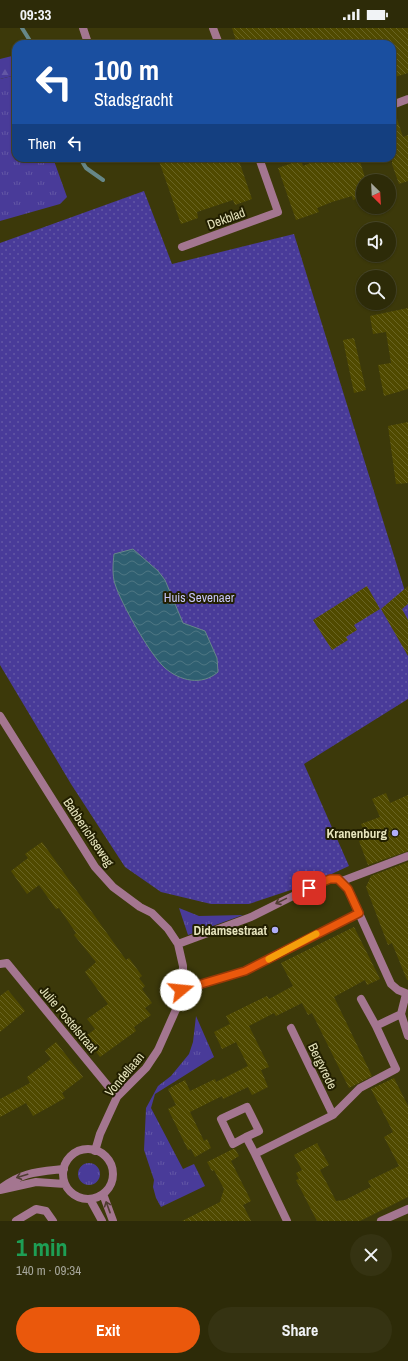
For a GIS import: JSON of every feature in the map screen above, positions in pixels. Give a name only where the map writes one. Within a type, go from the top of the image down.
[{"type":"street","points":[[83,28],[87,40]]},
{"type":"street","points":[[213,28],[218,40]]},
{"type":"street","points":[[396,104],[408,99]]},
{"type":"street","name":"Dekblad","points":[[182,247],[278,212],[260,162]]},
{"type":"street","name":"Babberichseweg","points":[[0,716],[95,867],[113,887],[140,907],[152,913],[168,929],[178,944],[183,961],[181,990]]},
{"type":"street","points":[[342,881],[408,856]]},
{"type":"street","points":[[178,944],[251,917],[321,882],[334,878],[342,881],[348,889],[391,984],[407,994],[400,1014],[408,1036]]},
{"type":"street","points":[[181,990],[245,971],[359,913]]},
{"type":"street","name":"Julie Postelstraat","points":[[0,964],[7,963],[117,1097]]},
{"type":"street","name":"Vondellaan","points":[[95,1151],[100,1134],[117,1097],[146,1068],[158,1050],[178,1005],[181,990]]},
{"type":"street","points":[[362,999],[376,1026],[400,1014]]},
{"type":"street","name":"Bergvrede","points":[[255,1154],[333,1115],[360,1088],[396,1069],[376,1026]]},
{"type":"street","name":"Bergvrede","points":[[291,1028],[333,1115]]},
{"type":"street","points":[[247,1107],[259,1131],[246,1137],[233,1144],[221,1119],[247,1107]]},
{"type":"street","points":[[246,1137],[285,1221]]},
{"type":"street","points":[[88,1150],[95,1151],[106,1158],[112,1170],[111,1183],[103,1194],[90,1199],[75,1195],[65,1184],[64,1169],[66,1163],[75,1153],[88,1150]]},
{"type":"street","points":[[0,1190],[20,1176],[64,1169]]},
{"type":"street","points":[[0,1190],[36,1182],[65,1184]]},
{"type":"street","points":[[103,1194],[113,1221]]},
{"type":"street","points":[[90,1199],[102,1221]]},
{"type":"street","points":[[383,1220],[408,1209]]},
{"type":"street","points":[[16,1221],[32,1211],[41,1210],[46,1211],[53,1221]]},
{"type":"green space","points":[[12,56],[12,76],[0,79],[0,59]]},
{"type":"green space","points":[[12,76],[12,162],[54,162],[67,197],[60,204],[0,221],[0,79]]},
{"type":"green space","name":"Huis Sevenaer","points":[[144,191],[172,264],[294,234],[408,601],[408,699],[304,764],[349,866],[312,883],[249,904],[211,904],[161,892],[125,867],[71,784],[0,665],[0,243]]},
{"type":"green space","points":[[179,908],[199,916],[243,915],[188,935]]},
{"type":"green space","points":[[196,1016],[214,1057],[155,1094],[151,1108],[183,1169],[194,1164],[205,1186],[161,1207],[156,1198],[153,1187],[154,1180],[144,1150],[146,1108],[158,1086],[171,1076],[189,1054],[193,1042]]},
{"type":"green space","points":[[85,1163],[93,1163],[100,1170],[100,1178],[93,1185],[85,1185],[78,1178],[78,1170]]},
{"type":"water","points":[[133,549],[158,571],[165,580],[183,623],[205,631],[217,658],[218,672],[212,676],[205,679],[191,680],[177,676],[165,668],[144,641],[118,593],[113,577],[114,554]]},
{"type":"building","points":[[232,28],[408,28],[408,73],[396,77],[396,40],[236,40]]},
{"type":"building","points":[[396,116],[403,137],[408,135],[408,181],[399,184],[392,162],[396,162]]},
{"type":"building","points":[[159,162],[239,162],[252,199],[235,205],[233,200],[197,212],[198,218],[181,224]]},
{"type":"building","points":[[295,162],[302,162],[303,166],[313,162],[360,162],[364,174],[356,174],[356,199],[353,200],[352,196],[332,202],[317,208],[319,212],[296,220],[278,168]]},
{"type":"building","points":[[408,308],[408,389],[384,396],[378,365],[391,363],[386,332],[373,334],[370,316]]},
{"type":"building","points":[[354,338],[366,390],[354,393],[343,340]]},
{"type":"building","points":[[408,422],[408,483],[396,484],[388,426]]},
{"type":"building","points":[[367,586],[380,609],[354,625],[357,630],[346,637],[348,640],[332,650],[313,620]]},
{"type":"building","points":[[408,586],[408,604],[402,609],[408,620],[408,656],[381,609]]},
{"type":"building","points":[[386,793],[390,803],[408,795],[408,851],[368,865],[359,841],[367,838],[361,824],[380,817],[372,799]]},
{"type":"building","points":[[42,842],[126,960],[129,958],[142,976],[139,978],[145,986],[142,989],[152,1003],[145,1008],[151,1015],[134,1027],[136,1031],[100,1057],[85,1037],[95,1029],[87,1019],[108,1004],[85,972],[96,962],[74,935],[76,933],[59,908],[56,909],[39,885],[27,894],[11,871],[28,858],[25,854]]},
{"type":"building","points":[[408,862],[407,980],[392,943],[388,945],[366,887],[371,876]]},
{"type":"building","points":[[354,927],[380,979],[367,985],[365,980],[334,997],[372,1076],[349,1088],[312,1013],[308,1015],[302,1003],[276,1016],[274,1013],[249,1026],[269,1067],[261,1070],[268,1087],[252,1095],[248,1087],[223,1099],[222,1096],[190,1112],[204,1141],[207,1139],[211,1148],[195,1157],[191,1149],[188,1150],[168,1109],[176,1105],[168,1089],[185,1080],[190,1091],[215,1079],[216,1082],[248,1066],[236,1042],[222,1049],[214,1032],[230,1024],[226,1016],[267,996],[269,999],[293,986],[281,963]]},
{"type":"building","points":[[8,990],[25,1011],[0,1032],[0,996]]},
{"type":"building","points":[[56,1042],[83,1077],[62,1093],[65,1098],[33,1116],[26,1103],[0,1117],[0,1099],[30,1083],[27,1077],[51,1059],[45,1051]]},
{"type":"building","points":[[394,1078],[408,1106],[408,1197],[360,1221],[317,1221],[296,1180],[299,1179],[296,1173],[302,1170],[294,1155],[317,1143],[329,1165],[320,1170],[336,1201],[345,1200],[371,1187],[368,1181],[399,1166],[384,1137],[393,1132],[371,1089]]},
{"type":"building","points":[[235,1149],[239,1156],[231,1161],[251,1201],[243,1205],[251,1221],[182,1221],[220,1202],[224,1189],[214,1170],[212,1171],[207,1162]]},
{"type":"waterway","points":[[22,28],[30,40]]},
{"type":"waterway","points":[[82,162],[86,168],[103,180]]},
{"type":"slow traffic","points":[[269,959],[316,934]]},
{"type":"place","name":"Kranenburg","points":[[395,833]]},
{"type":"place","name":"Didamsestraat","points":[[275,930]]},
{"type":"route","points":[[181,990],[245,971],[359,913],[348,889],[342,881],[334,878],[309,888]]}]
